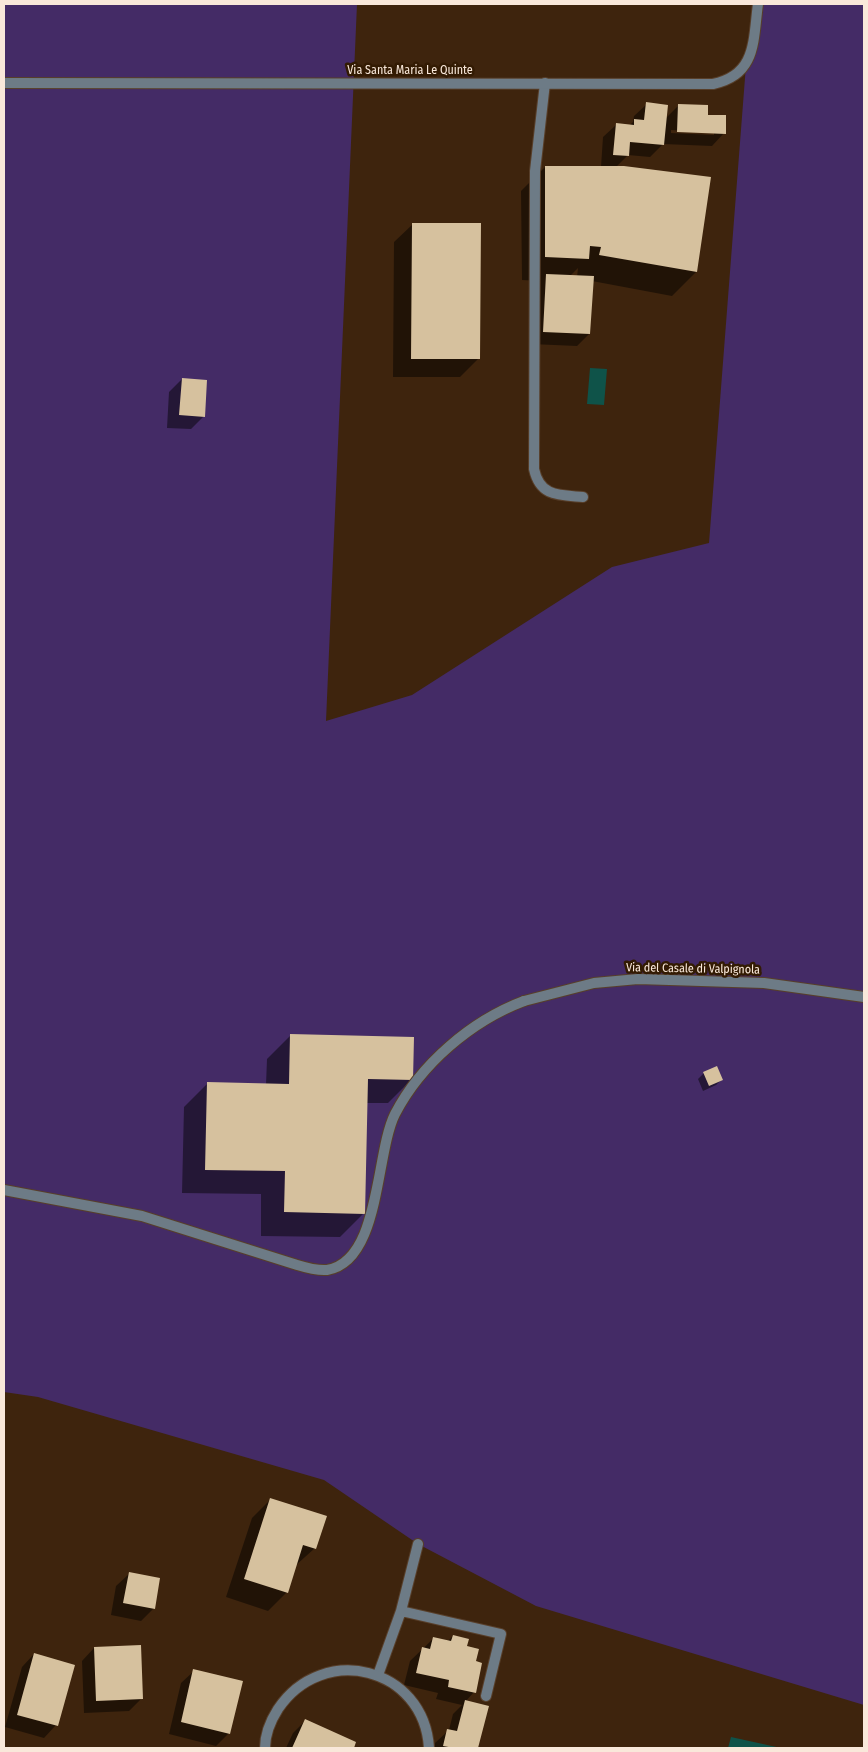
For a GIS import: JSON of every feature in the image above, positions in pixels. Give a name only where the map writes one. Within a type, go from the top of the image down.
[{"type":"street","name":"Via Santa Maria Le Quinte","points":[[4,83],[713,84],[727,81],[738,74],[746,65],[752,52],[758,4]]},
{"type":"street","points":[[545,84],[535,171],[534,469],[536,480],[552,494],[583,497]]},
{"type":"street","name":"Via del Casale di Valpignola","points":[[4,1190],[142,1216],[294,1264],[316,1269],[333,1268],[349,1260],[364,1237],[387,1134],[405,1099],[436,1060],[463,1035],[491,1015],[524,1001],[594,983],[638,979],[764,983],[864,997]]},
{"type":"street","points":[[378,1675],[401,1611],[418,1544]]},
{"type":"street","points":[[401,1611],[501,1634],[486,1696]]},
{"type":"street","points":[[265,1748],[272,1718],[286,1697],[305,1681],[329,1672],[354,1670],[378,1675],[401,1689],[418,1710],[428,1734],[429,1748]]},
{"type":"shaded area","points":[[4,4],[357,4],[326,721],[412,695],[612,567],[709,543],[746,65],[755,4],[864,4],[864,1705],[536,1606],[418,1544],[324,1480],[38,1397],[4,1392]]},
{"type":"water","points":[[590,368],[607,369],[604,405],[587,404]]},
{"type":"water","points":[[731,1737],[781,1748],[728,1748]]},
{"type":"building","points":[[646,102],[668,105],[664,145],[630,142],[629,156],[613,155],[616,123],[634,125],[634,119],[644,120]]},
{"type":"building","points":[[678,104],[708,105],[708,115],[726,115],[726,134],[677,132]]},
{"type":"building","points":[[545,166],[624,166],[711,177],[697,272],[599,255],[601,247],[590,246],[589,259],[545,257]]},
{"type":"building","points":[[412,223],[481,223],[480,359],[411,359]]},
{"type":"building","points":[[546,274],[594,276],[590,334],[543,332]]},
{"type":"building","points":[[182,378],[207,380],[205,417],[179,415]]},
{"type":"building","points":[[290,1034],[414,1037],[413,1080],[368,1079],[365,1214],[284,1212],[285,1171],[205,1170],[207,1082],[289,1084]]},
{"type":"building","points":[[717,1066],[723,1080],[709,1086],[703,1072]]},
{"type":"building","points":[[270,1498],[327,1516],[316,1549],[303,1545],[288,1593],[244,1579]]},
{"type":"building","points":[[129,1572],[160,1578],[155,1609],[123,1603]]},
{"type":"building","points":[[453,1635],[469,1639],[467,1646],[479,1649],[476,1661],[482,1663],[476,1693],[448,1687],[449,1680],[416,1673],[422,1647],[430,1649],[433,1637],[451,1641]]},
{"type":"building","points":[[141,1645],[143,1699],[96,1701],[94,1647]]},
{"type":"building","points":[[34,1653],[75,1665],[58,1726],[17,1715]]},
{"type":"building","points":[[193,1669],[243,1681],[230,1734],[181,1722]]},
{"type":"building","points":[[465,1700],[489,1706],[478,1748],[443,1746],[447,1729],[457,1731]]},
{"type":"building","points":[[305,1719],[356,1742],[354,1748],[292,1748]]}]
